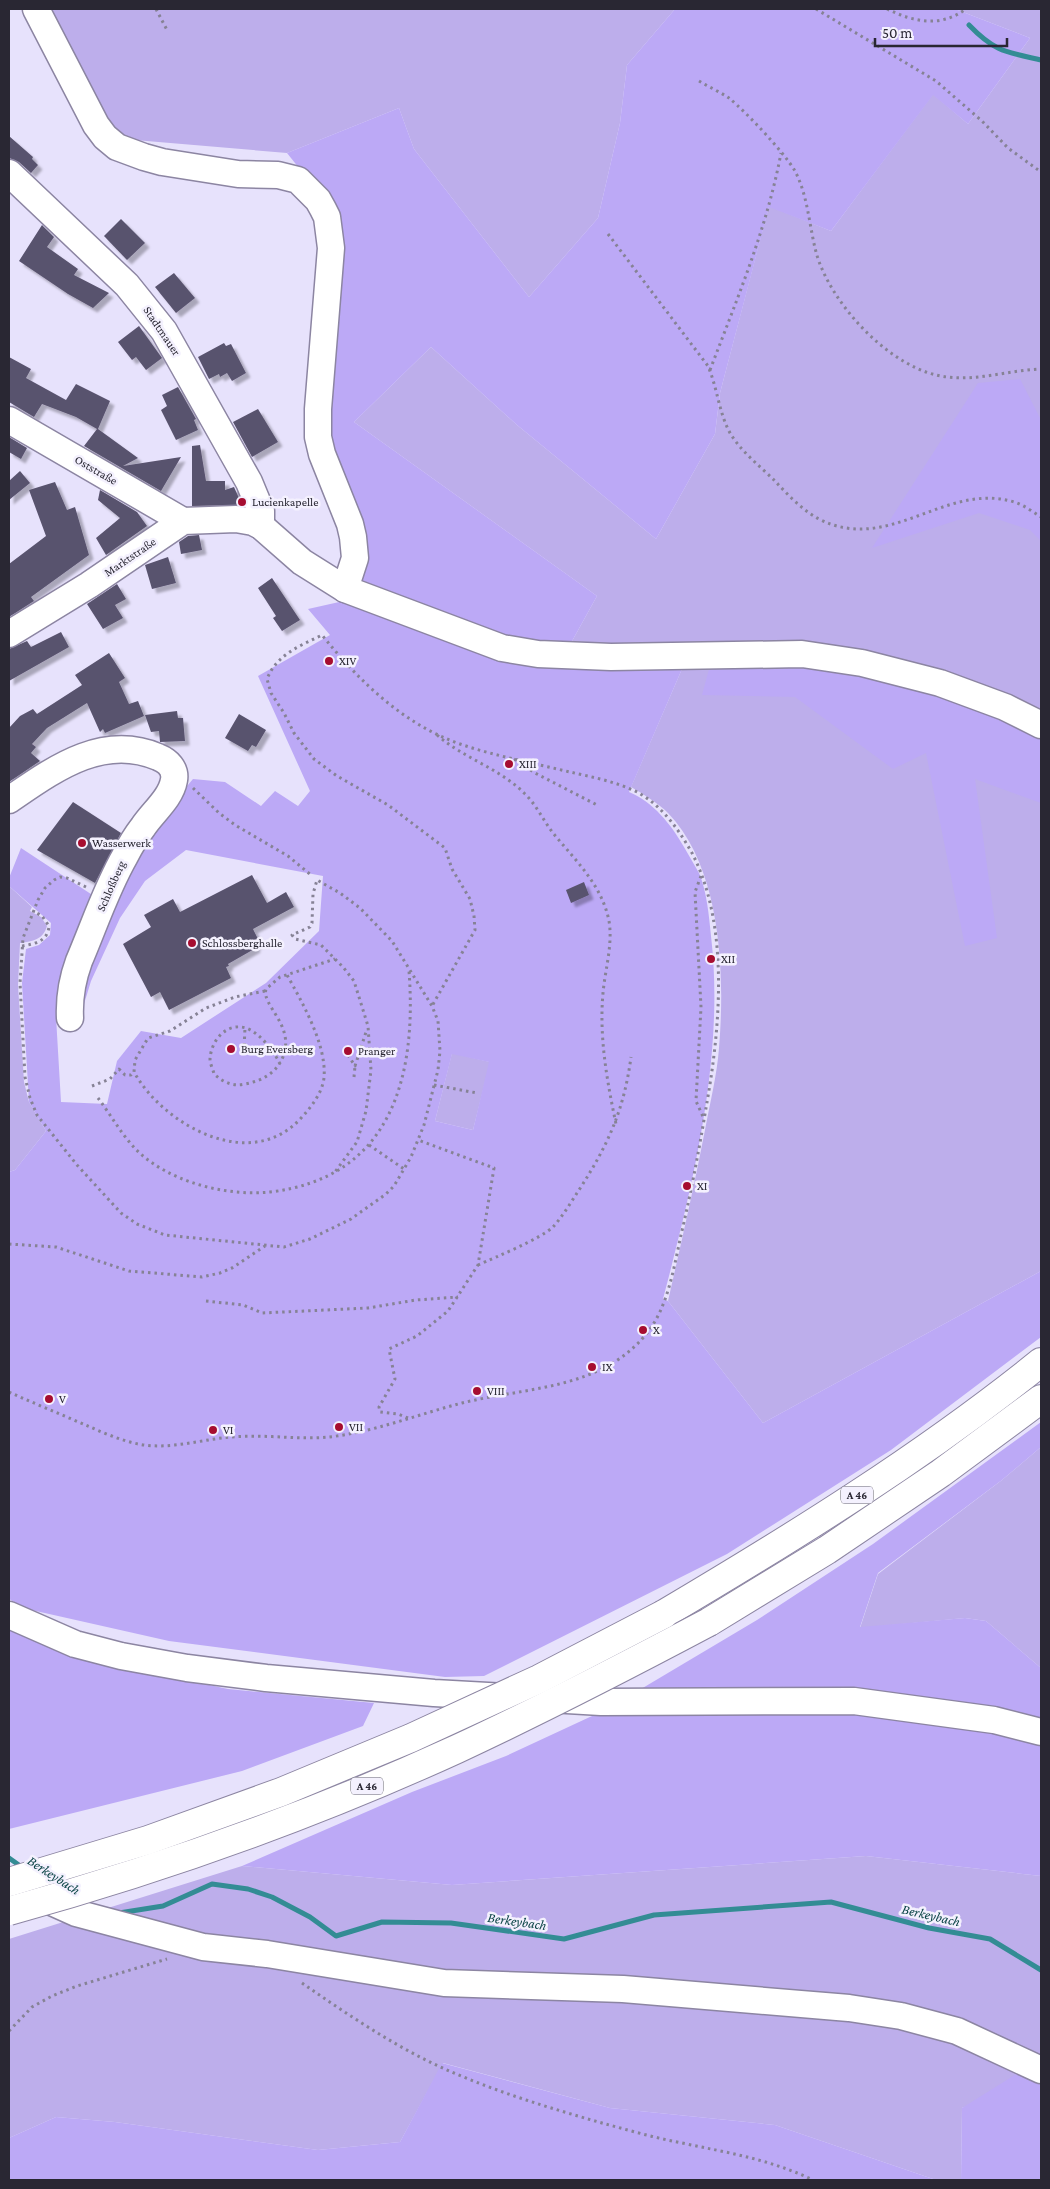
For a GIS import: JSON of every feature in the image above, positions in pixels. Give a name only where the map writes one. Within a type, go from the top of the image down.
[{"type":"highway","name":"A 46","points":[[9,1882],[148,1840],[298,1785],[411,1738],[539,1679],[664,1614],[785,1542],[903,1464],[1041,1362]]},
{"type":"highway","name":"A 46","points":[[9,1911],[57,1898],[192,1854],[325,1804],[464,1745],[584,1688],[709,1622],[827,1550],[941,1473],[1041,1398]]},
{"type":"street","points":[[36,9],[96,125],[105,137],[117,147],[144,157],[184,166],[238,174],[290,177],[304,184],[324,209],[331,248],[318,409],[318,436],[322,454],[350,524],[353,538],[355,558],[345,589]]},
{"type":"street","name":"Stadtmauer","points":[[9,173],[127,285],[159,323],[194,381],[249,482],[260,506],[261,526]]},
{"type":"street","name":"Oststraße","points":[[9,420],[184,521]]},
{"type":"street","points":[[184,521],[236,519],[254,522],[302,562],[345,589],[412,613],[479,641],[520,652],[611,657],[802,654],[862,663],[940,683],[1005,707],[1041,725]]},
{"type":"street","name":"Marktstraße","points":[[9,634],[89,585],[184,521]]},
{"type":"street","points":[[9,800],[66,763],[98,751],[131,750],[154,755],[170,764],[175,777]]},
{"type":"street","name":"Schloßberg","points":[[70,1018],[69,999],[73,978],[106,897],[124,858],[143,827],[170,791],[175,777]]},
{"type":"street","points":[[9,1615],[75,1644],[121,1656],[187,1668],[266,1678],[434,1693],[600,1702],[854,1701],[994,1720],[1041,1732]]},
{"type":"street","points":[[9,1882],[76,1913],[203,1947],[267,1954],[444,1983],[623,1989],[849,2008],[900,2016],[957,2031],[1041,2070]]},
{"type":"path","points":[[156,9],[167,30]]},
{"type":"path","points":[[816,9],[936,81],[982,121],[1008,148],[1041,172]]},
{"type":"path","points":[[887,9],[908,18],[928,22],[953,16],[966,9]]},
{"type":"path","points":[[699,81],[728,98],[747,115],[792,166],[802,187],[816,251],[824,273],[844,308],[883,347],[918,369],[947,377],[986,377],[1041,369]]},
{"type":"path","points":[[710,371],[766,219],[774,192],[781,153]]},
{"type":"path","points":[[608,234],[710,371],[725,422],[735,440],[803,508],[820,519],[837,526],[869,530],[896,524],[955,503],[983,499],[1015,503],[1041,516]]},
{"type":"path","points":[[9,1392],[98,1430],[141,1445],[179,1445],[202,1440],[255,1435],[316,1438],[408,1418],[465,1402],[557,1386],[577,1380],[611,1363],[638,1343],[656,1321],[671,1279],[685,1219],[714,1058],[718,987],[714,936],[702,875],[680,833],[671,821],[652,802],[639,793],[591,777],[456,743],[404,715],[372,690],[354,674],[322,635],[286,654],[269,673],[267,678],[268,685],[294,733],[314,759],[337,776],[388,805],[437,841],[447,852],[452,869],[470,899],[475,930],[432,1006]]},
{"type":"path","points":[[432,731],[445,742],[497,772],[528,797],[553,833],[591,879],[604,904],[610,923],[603,994],[604,1069],[616,1124]]},
{"type":"path","points":[[511,758],[535,773],[599,806]]},
{"type":"path","points":[[175,777],[193,788],[219,813],[235,825],[280,851],[310,875]]},
{"type":"path","points":[[702,875],[695,892],[702,1007],[696,1101],[704,1120]]},
{"type":"path","points":[[106,897],[67,878],[60,877],[45,888],[33,911],[22,946],[20,983],[25,1077],[30,1098],[43,1124],[77,1165],[121,1213],[137,1224],[166,1235],[265,1246],[284,1247],[310,1239],[351,1219],[386,1194],[404,1169],[418,1140],[434,1085],[440,1051],[439,1033],[432,1006],[392,941],[370,917],[340,893],[317,880],[313,894],[314,914],[311,926],[292,936],[295,939],[321,945],[335,958],[354,981],[368,1026],[371,1070],[366,1111],[357,1142],[335,1172]]},
{"type":"path","points":[[22,946],[37,943],[49,931],[49,926],[42,916],[33,911]]},
{"type":"path","points":[[287,975],[306,1011],[321,1053],[324,1077],[317,1098],[305,1115],[291,1128],[270,1138],[238,1143],[207,1135],[183,1123],[154,1101],[134,1072],[135,1060],[148,1038],[170,1031],[206,1008],[248,993],[264,991],[274,981],[287,975],[335,958]]},
{"type":"path","points":[[98,1098],[133,1145],[150,1162],[180,1177],[228,1190],[254,1193],[292,1188],[311,1183],[335,1172],[369,1145],[382,1128],[392,1110],[407,1053],[411,1010],[409,971]]},
{"type":"path","points":[[264,991],[286,1039],[286,1050],[280,1064],[269,1075],[241,1085],[229,1084],[214,1074],[210,1061],[218,1038],[228,1028],[245,1028],[259,1036],[280,1064]]},
{"type":"path","points":[[354,1077],[355,1066],[368,1026]]},
{"type":"path","points":[[241,1049],[244,1049],[245,1028]]},
{"type":"path","points":[[348,1055],[355,1066]]},
{"type":"path","points":[[478,1265],[552,1228],[602,1155],[616,1124],[628,1082],[631,1056]]},
{"type":"path","points":[[92,1086],[110,1079],[119,1069],[125,1075],[131,1075],[134,1072]]},
{"type":"path","points":[[434,1085],[477,1093]]},
{"type":"path","points":[[408,1418],[398,1414],[380,1412],[379,1407],[395,1379],[389,1349],[417,1336],[448,1311],[459,1297],[478,1265],[494,1168],[418,1140]]},
{"type":"path","points":[[369,1145],[404,1169]]},
{"type":"path","points":[[9,1244],[56,1247],[128,1271],[202,1277],[220,1274],[265,1246]]},
{"type":"path","points":[[206,1301],[243,1305],[262,1313],[368,1308],[416,1300],[459,1297]]},
{"type":"path","points":[[9,2032],[32,2007],[52,1996],[203,1947]]},
{"type":"path","points":[[301,1982],[360,2022],[407,2050],[436,2065],[472,2079],[602,2123],[681,2143],[763,2160],[813,2180]]},
{"type":"shaded area","points":[[43,9],[675,9],[627,65],[620,123],[598,218],[529,297],[414,149],[399,108],[287,153],[123,139],[109,123]]},
{"type":"shaded area","points":[[675,9],[955,9],[1030,38],[968,124],[933,95],[831,231],[769,207],[720,393],[715,434],[656,539],[517,425],[431,347],[354,422],[597,596],[566,652],[536,650],[362,590],[364,551],[324,448],[331,208],[287,153],[399,108],[414,149],[529,297],[598,218],[620,123],[627,65]]},
{"type":"shaded area","points":[[955,9],[1041,9],[1041,1271],[763,1423],[668,1301],[717,1068],[721,1019],[720,956],[716,924],[709,893],[700,863],[686,836],[664,809],[631,787],[685,662],[566,652],[597,596],[354,422],[431,347],[517,425],[656,539],[715,434],[720,393],[769,206],[831,231],[933,94],[968,124],[1030,38]]},
{"type":"shaded area","points":[[1020,379],[1041,420],[1041,541],[1030,530],[979,513],[872,548],[978,383]]},
{"type":"shaded area","points":[[357,598],[477,645],[685,662],[629,792],[638,796],[661,815],[679,838],[699,873],[704,888],[711,936],[714,1026],[704,1119],[685,1211],[663,1299],[668,1301],[763,1423],[1041,1271],[1041,1337],[891,1450],[727,1554],[484,1676],[445,1677],[169,1641],[27,1609],[9,1599],[9,1172],[15,1170],[46,1131],[29,1102],[22,983],[26,949],[39,945],[50,935],[51,923],[9,886],[9,878],[21,848],[100,900],[56,1017],[61,1102],[107,1104],[117,1061],[141,1031],[181,1038],[266,983],[319,931],[323,876],[186,850],[145,881],[120,918],[91,981],[84,1004],[75,1001],[79,982],[148,832],[193,779],[225,782],[261,806],[275,791],[298,806],[310,791],[258,676],[330,635],[308,609]],"holes":[[[452,1054],[489,1062],[473,1130],[435,1121]]]},
{"type":"shaded area","points":[[800,659],[934,689],[1041,734],[1041,803],[975,779],[997,938],[965,946],[926,753],[893,769],[795,697],[702,695],[711,662]]},
{"type":"shaded area","points":[[9,886],[32,907],[30,911],[41,917],[47,926],[40,937],[20,943],[18,985],[24,1082],[29,1102],[46,1131],[15,1170],[9,1172]]},
{"type":"shaded area","points":[[452,1053],[490,1062],[473,1130],[435,1121]]},
{"type":"shaded area","points":[[1041,1422],[1041,1447],[1002,1480],[878,1573],[860,1627],[965,1618],[986,1621],[1041,1668],[1041,1723],[641,1689],[757,1620],[873,1544]]},
{"type":"shaded area","points":[[1041,1447],[1041,1668],[986,1621],[965,1618],[860,1628],[878,1574],[1002,1480]]},
{"type":"shaded area","points":[[9,1623],[78,1657],[228,1689],[374,1703],[363,1726],[242,1771],[9,1829]]},
{"type":"shaded area","points":[[758,1710],[850,1710],[991,1729],[1041,1741],[1041,1876],[866,1856],[452,1885],[242,1866],[412,1792],[506,1756],[592,1716],[679,1715]]},
{"type":"shaded area","points":[[866,1856],[1041,1876],[1041,2077],[962,2108],[961,2180],[936,2180],[775,2125],[610,2108],[443,2063],[400,2142],[318,2150],[115,2122],[56,2117],[9,2138],[9,1939],[242,1866],[452,1885]]},
{"type":"shaded area","points":[[442,2063],[610,2108],[775,2125],[936,2180],[9,2180],[9,2138],[56,2117],[115,2122],[318,2150],[400,2142]]},
{"type":"shaded area","points":[[1021,2071],[1041,2077],[1041,2180],[961,2180],[962,2108]]},
{"type":"building","points":[[9,136],[33,157],[32,159],[38,165],[31,173],[19,162],[9,158]]},
{"type":"building","points":[[121,219],[145,243],[127,260],[104,236]]},
{"type":"building","points":[[42,225],[54,237],[47,247],[78,269],[74,275],[109,293],[93,308],[68,294],[19,261]]},
{"type":"building","points":[[174,273],[195,298],[176,313],[155,287]]},
{"type":"building","points":[[139,326],[162,358],[146,370],[136,357],[132,360],[118,342]]},
{"type":"building","points":[[224,343],[226,346],[231,344],[246,373],[232,381],[227,373],[220,377],[219,374],[209,379],[198,357]]},
{"type":"building","points":[[9,357],[31,369],[26,378],[66,400],[76,384],[110,401],[98,429],[138,458],[123,466],[181,457],[161,491],[84,446],[97,429],[76,417],[42,404],[34,417],[9,402]]},
{"type":"building","points":[[178,387],[196,419],[194,420],[198,430],[176,440],[161,410],[167,406],[162,395]]},
{"type":"building","points":[[258,409],[278,442],[252,457],[233,422]]},
{"type":"building","points":[[9,437],[27,448],[21,459],[9,452]]},
{"type":"building","points":[[200,445],[206,481],[225,481],[225,490],[234,487],[242,505],[192,506],[192,446]]},
{"type":"building","points":[[20,471],[30,483],[9,500],[9,481]]},
{"type":"building","points":[[55,482],[67,510],[75,507],[89,555],[31,597],[34,601],[9,617],[9,564],[46,536],[29,490]]},
{"type":"building","points":[[100,490],[137,512],[147,526],[106,555],[96,538],[120,518],[98,500]]},
{"type":"building","points":[[199,535],[202,550],[181,554],[179,542],[188,536]]},
{"type":"building","points":[[168,557],[176,583],[152,589],[145,565]]},
{"type":"building","points":[[272,578],[300,620],[282,631],[273,618],[276,616],[258,588]]},
{"type":"building","points":[[117,584],[126,599],[115,605],[123,618],[103,629],[87,604]]},
{"type":"building","points":[[61,632],[69,647],[9,681],[9,649],[27,641],[31,647]]},
{"type":"building","points":[[109,653],[125,678],[119,682],[129,704],[138,701],[144,716],[105,733],[103,729],[100,732],[87,703],[47,728],[32,744],[36,747],[31,753],[40,761],[9,782],[9,728],[20,716],[33,709],[37,714],[82,685],[75,675]]},
{"type":"building","points":[[177,711],[178,718],[183,718],[185,741],[160,742],[159,731],[151,732],[145,715]]},
{"type":"building","points":[[239,714],[266,730],[256,747],[252,745],[248,751],[225,738]]},
{"type":"building","name":"Wasserwerk","points":[[73,802],[121,833],[95,883],[37,850]]},
{"type":"building","name":"Schlossberghalle","points":[[252,875],[267,903],[286,892],[294,907],[253,929],[260,943],[255,945],[256,948],[228,964],[229,966],[226,967],[231,978],[169,1010],[160,992],[151,997],[123,944],[151,927],[144,915],[173,899],[180,912]]},
{"type":"building","points":[[584,882],[589,895],[571,903],[566,890]]},
{"type":"waterway","points":[[969,25],[986,41],[1002,50],[1041,60]]},
{"type":"waterway","name":"Berkeybach","points":[[9,1858],[23,1868]]},
{"type":"waterway","name":"Berkeybach","points":[[119,1913],[163,1906],[212,1884],[248,1889],[272,1897],[310,1917],[336,1936],[382,1922],[451,1923],[564,1939],[654,1915],[831,1902],[929,1928],[990,1939],[1041,1970]]},
{"type":"place","name":"Lucienkapelle","points":[[242,502]]},
{"type":"place","name":"XIV","points":[[329,661]]},
{"type":"place","name":"XIII","points":[[509,764]]},
{"type":"place","name":"Wasserwerk","points":[[82,843]]},
{"type":"place","name":"Schlossberghalle","points":[[192,943]]},
{"type":"place","name":"XII","points":[[711,959]]},
{"type":"place","name":"Burg Eversberg","points":[[231,1049]]},
{"type":"place","name":"Pranger","points":[[348,1051]]},
{"type":"place","name":"XI","points":[[687,1186]]},
{"type":"place","name":"X","points":[[643,1330]]},
{"type":"place","name":"IX","points":[[592,1367]]},
{"type":"place","name":"VIII","points":[[477,1391]]},
{"type":"place","name":"V","points":[[49,1399]]},
{"type":"place","name":"VII","points":[[339,1427]]},
{"type":"place","name":"VI","points":[[213,1430]]}]
